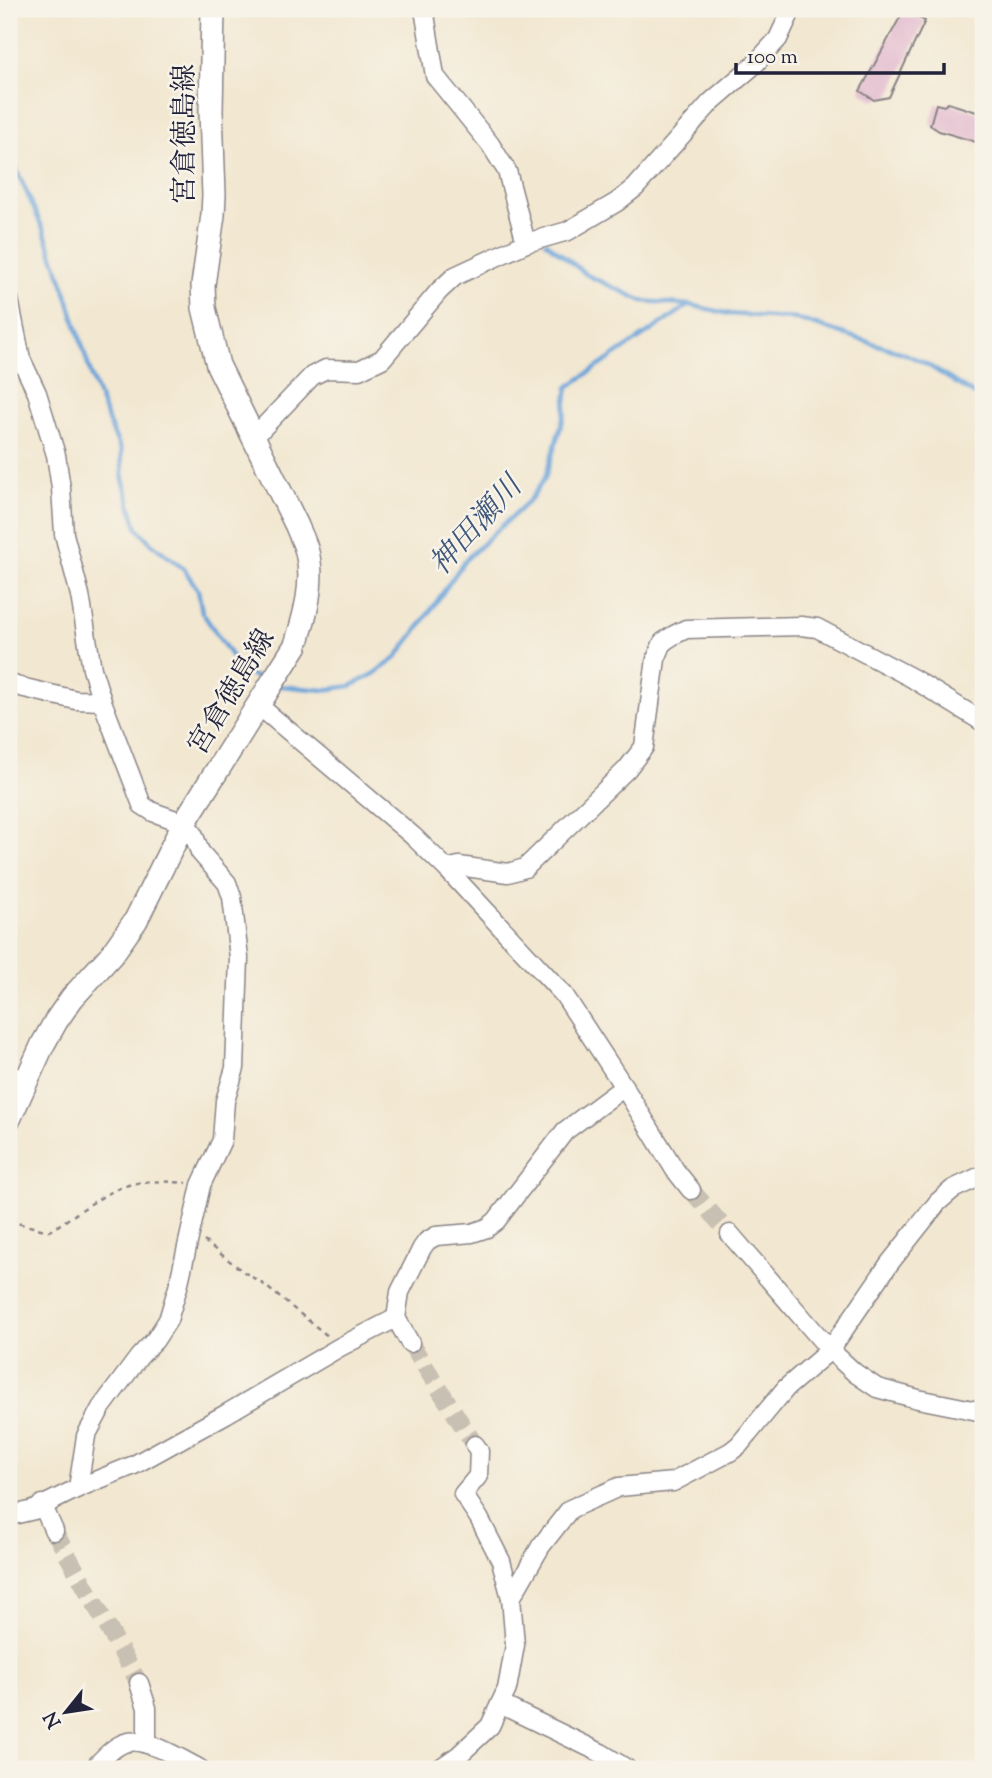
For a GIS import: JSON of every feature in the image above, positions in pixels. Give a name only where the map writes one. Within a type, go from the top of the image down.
[{"type":"main road","name":"宮倉徳島線","points":[[9,1119],[17,1078],[72,999],[112,954],[136,920],[184,823],[296,645],[304,618],[309,577],[307,552],[297,526],[218,365],[204,308],[203,285],[214,195],[211,111],[213,9]]},
{"type":"street","points":[[424,9],[435,76],[490,144],[507,171],[526,243]]},
{"type":"street","points":[[254,438],[313,376],[326,369],[359,370],[382,359],[439,291],[455,276],[526,243],[568,231],[618,202],[635,188],[711,102],[754,65],[778,39],[792,9]]},
{"type":"street","points":[[9,299],[20,359],[37,393],[56,455],[64,534],[80,595],[92,669],[102,701],[142,805],[153,812],[184,823],[193,833],[200,852],[227,883],[232,897],[239,958],[234,1068],[226,1101],[222,1140],[201,1185],[168,1320],[101,1408],[86,1436],[78,1488]]},
{"type":"street","points":[[447,869],[459,866],[508,873],[525,868],[626,769],[643,747],[656,659],[663,642],[686,629],[801,626],[817,628],[912,678],[983,722]]},
{"type":"street","points":[[9,683],[76,700],[102,701]]},
{"type":"street","points":[[258,705],[413,836],[564,995],[675,1170],[691,1190]]},
{"type":"street","points":[[410,1343],[396,1318],[400,1292],[427,1241],[436,1236],[472,1233],[487,1228],[496,1221],[565,1131],[624,1087]]},
{"type":"street","points":[[511,1598],[541,1546],[570,1509],[619,1487],[673,1482],[739,1445],[786,1388],[830,1350],[889,1264],[938,1202],[953,1189],[983,1175]]},
{"type":"street","points":[[730,1234],[830,1350],[855,1373],[877,1388],[983,1412]]},
{"type":"street","points":[[9,1516],[34,1510],[42,1504],[134,1465],[340,1347],[396,1318]]},
{"type":"street","points":[[439,1769],[459,1755],[490,1726],[507,1689],[514,1645],[511,1598],[501,1561],[463,1494],[478,1476],[479,1451],[475,1445]]},
{"type":"street","points":[[42,1504],[54,1531]]},
{"type":"street","points":[[139,1683],[147,1708],[147,1744]]},
{"type":"street","points":[[500,1704],[601,1753],[626,1769]]},
{"type":"street","points":[[93,1769],[114,1749],[129,1742],[147,1744],[200,1769]]},
{"type":"path","points":[[9,1221],[50,1231],[116,1190],[136,1183],[201,1185]]},
{"type":"path","points":[[192,1229],[208,1245],[263,1284],[340,1347]]},
{"type":"building","points":[[904,10],[925,21],[889,97],[874,100],[860,91]]},
{"type":"building","points":[[948,103],[983,114],[983,144],[939,131],[930,125],[936,104],[944,106]]},
{"type":"waterway","name":"神田瀬川","points":[[9,153],[44,231],[94,384],[121,450],[123,479],[137,528],[151,543],[184,569],[198,590],[202,612],[240,669],[259,679]]},
{"type":"waterway","points":[[546,242],[587,275],[643,301],[690,305],[730,314],[797,319],[903,353],[923,362],[983,400]]},
{"type":"waterway","name":"神田瀬川","points":[[279,686],[324,690],[351,686],[395,659],[465,560],[530,500],[545,478],[564,416],[568,387],[689,305]]},
{"type":"tunnel","points":[[691,1190],[730,1234]]},
{"type":"tunnel","points":[[410,1343],[475,1445]]},
{"type":"tunnel","points":[[54,1531],[139,1683]]}]
